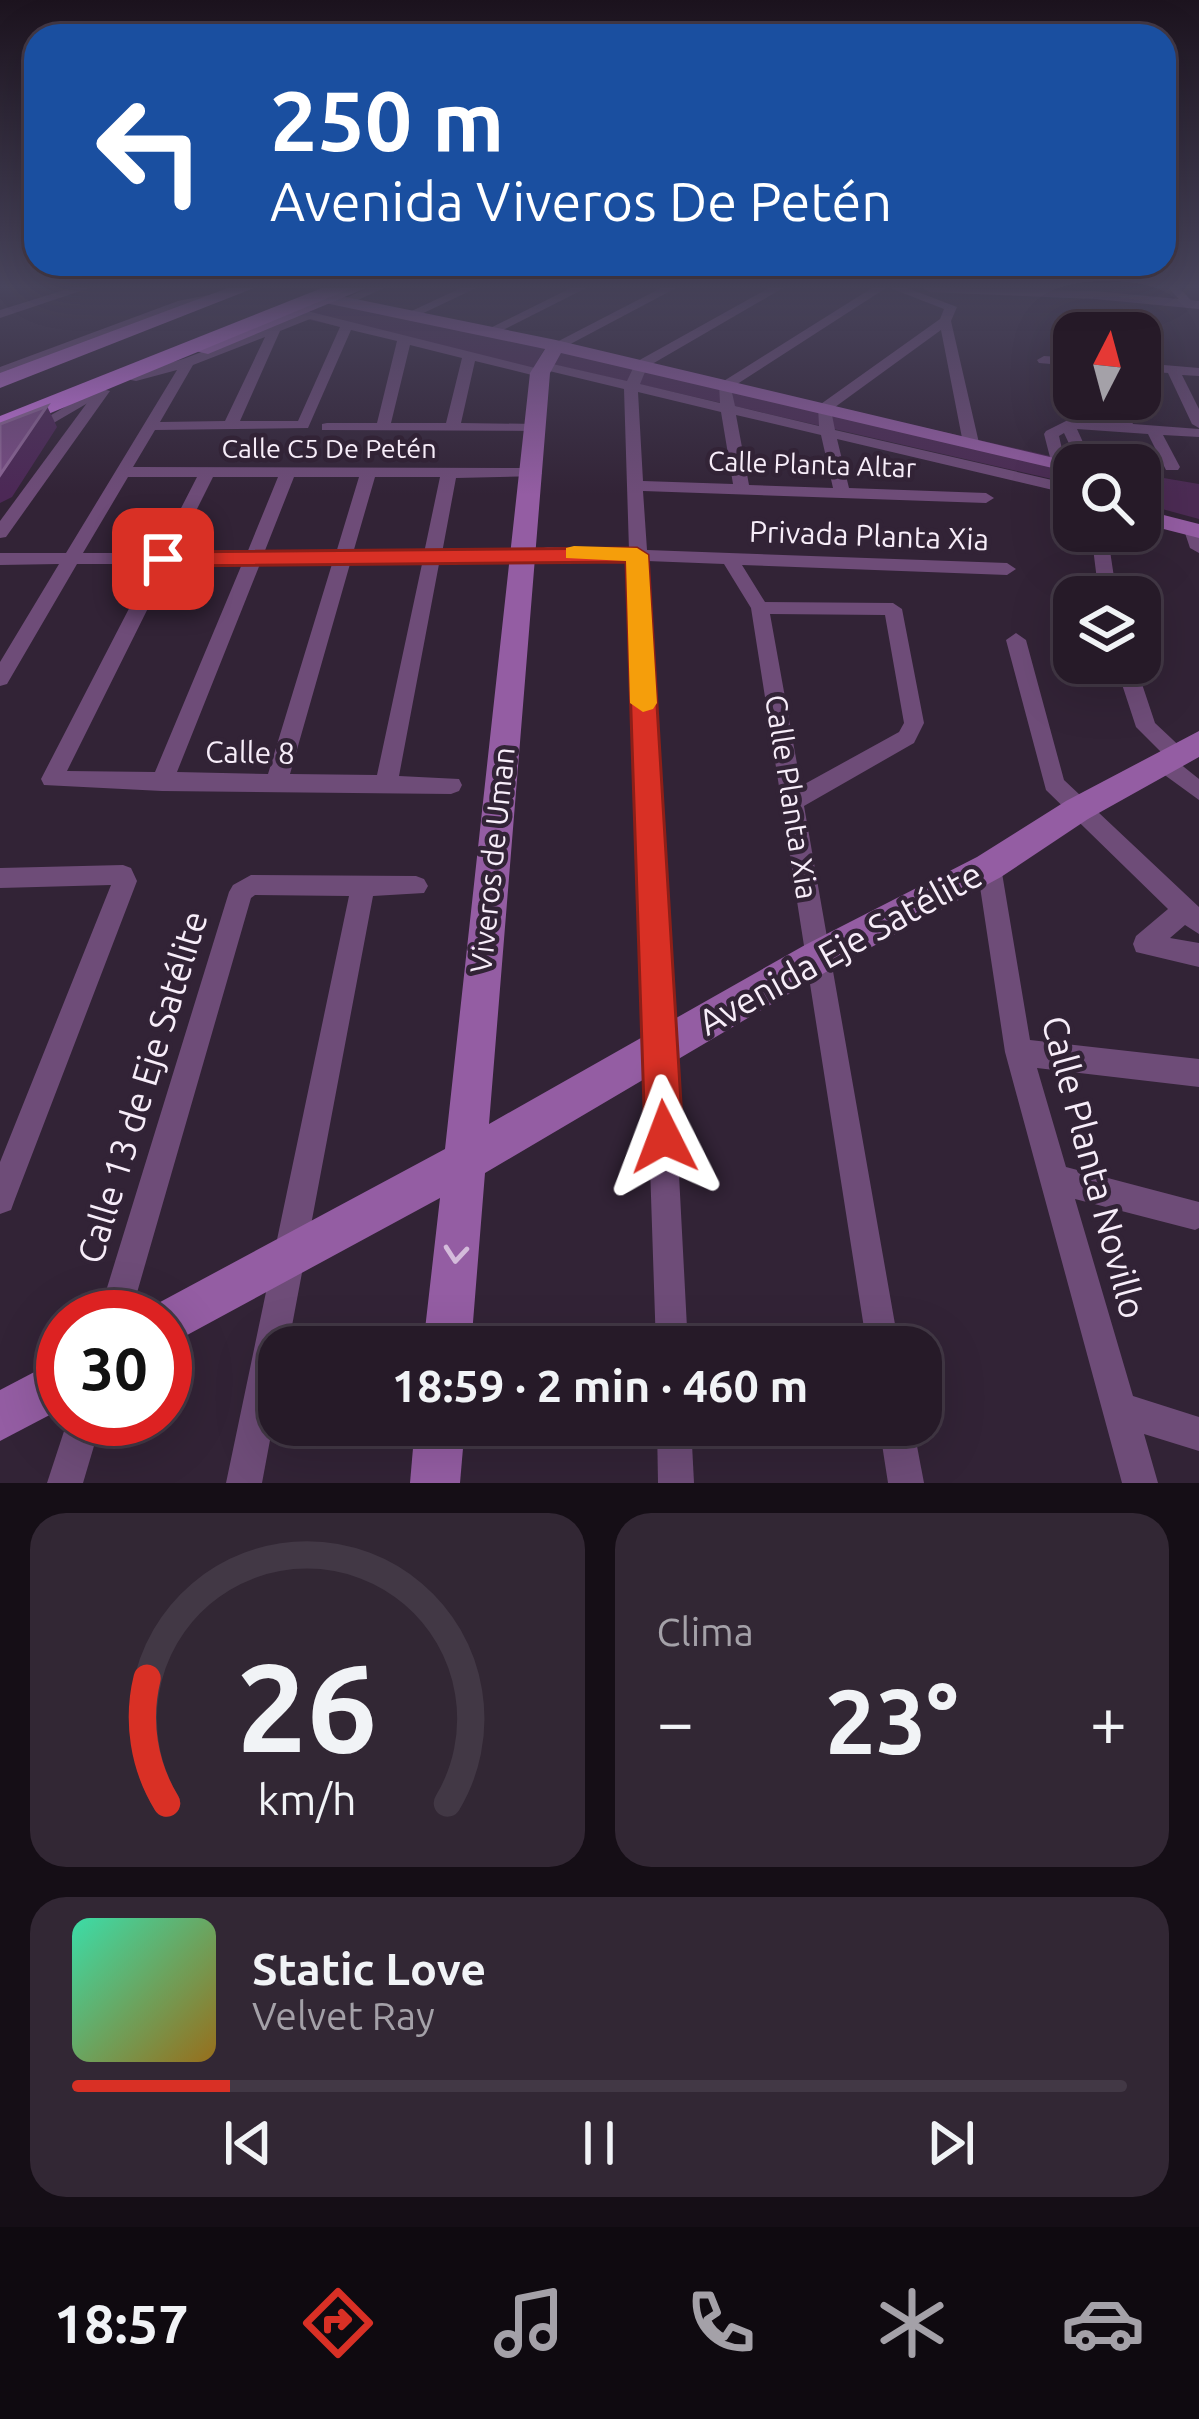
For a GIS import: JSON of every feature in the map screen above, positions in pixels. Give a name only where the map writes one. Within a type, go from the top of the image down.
[{"type":"highway","points":[[0,400],[109,357]]},
{"type":"highway","points":[[0,414],[159,357]]},
{"type":"highway","points":[[0,429],[179,357]]},
{"type":"main road","points":[[30,361],[45,357]]},
{"type":"main road","points":[[0,381],[54,357]]},
{"type":"main road","points":[[0,429],[188,357]]},
{"type":"street","points":[[136,377],[199,357]]},
{"type":"street","points":[[231,425],[268,357]]},
{"type":"street","points":[[153,426],[305,424],[333,357]]},
{"type":"street","points":[[382,428],[400,357]]},
{"type":"street","points":[[452,428],[469,357]]},
{"type":"street","points":[[485,357],[641,365],[971,443],[1053,456]]},
{"type":"street","points":[[538,357],[631,389],[1053,485]]},
{"type":"street","points":[[547,362],[555,357]]},
{"type":"street","points":[[655,357],[641,365],[631,389],[671,1326]]},
{"type":"street","points":[[724,386],[770,357]]},
{"type":"street","points":[[823,409],[891,357]]},
{"type":"street","points":[[956,357],[971,443]]},
{"type":"street","points":[[1044,360],[1053,361]]},
{"type":"street","points":[[0,372],[30,361]]},
{"type":"street","points":[[0,679],[188,362]]},
{"type":"street","name":"Viveros de Uman","points":[[449,1326],[547,362]]},
{"type":"street","points":[[1161,369],[1199,372]]},
{"type":"street","points":[[1059,444],[1052,434],[1068,424],[1199,428],[1173,370]]},
{"type":"street","points":[[724,386],[742,490]]},
{"type":"street","points":[[0,532],[100,392]]},
{"type":"street","points":[[823,409],[842,494]]},
{"type":"street","points":[[1124,420],[1127,427]]},
{"type":"street","points":[[1068,424],[1069,444]]},
{"type":"street","points":[[327,427],[537,428]]},
{"type":"street","points":[[1153,429],[1172,467]]},
{"type":"street","name":"Calle C5 De Petén","points":[[125,472],[534,473]]},
{"type":"street","points":[[163,559],[207,473]]},
{"type":"street","points":[[162,782],[288,473]]},
{"type":"street","points":[[276,784],[368,473]]},
{"type":"street","points":[[386,785],[449,473]]},
{"type":"street","name":"Calle Planta Altar","points":[[637,487],[986,498]]},
{"type":"street","points":[[1161,523],[1197,536]]},
{"type":"street","points":[[0,559],[524,558],[548,552],[728,557]]},
{"type":"street","name":"Privada Planta Xia","points":[[728,557],[1007,569]]},
{"type":"street","name":"Calle Planta Xia","points":[[728,557],[760,608],[880,1326]]},
{"type":"street","name":"Calle 8","points":[[163,559],[52,775],[54,781],[451,785]]},
{"type":"street","points":[[760,608],[893,609],[911,701],[914,723],[907,737],[792,802]]},
{"type":"street","points":[[1016,640],[1054,784],[1077,811],[1192,916],[1145,944],[1199,955]]},
{"type":"street","points":[[1132,684],[1146,727],[1180,753],[1199,791]]},
{"type":"street","name":"Avenida Eje Satélite","points":[[192,1309],[465,1161],[818,957],[989,867],[1180,753]]},
{"type":"street","name":"Calle Planta Novillo","points":[[989,867],[1019,1052],[1140,1483]]},
{"type":"street","points":[[0,1199],[125,881],[123,874],[2,877]]},
{"type":"street","name":"Calle 13 de Eje Satélite","points":[[122,1290],[242,892],[251,885],[363,885]]},
{"type":"street","points":[[244,1483],[363,885],[416,886]]},
{"type":"street","points":[[1019,1052],[1199,1073]]},
{"type":"street","points":[[1052,1178],[1196,1215]]},
{"type":"street","points":[[0,1417],[36,1397]]},
{"type":"street","points":[[1118,1409],[1199,1434]]},
{"type":"street","points":[[65,1483],[77,1446]]},
{"type":"street","points":[[434,1483],[438,1446]]},
{"type":"street","points":[[675,1446],[676,1483]]},
{"type":"street","points":[[900,1446],[906,1483]]},
{"type":"lane","points":[[39,426],[100,392]]},
{"type":"shaded area","points":[[475,357],[540,357],[532,370]]},
{"type":"shaded area","points":[[555,357],[611,357],[1053,457],[1053,479],[551,364]]},
{"type":"shaded area","points":[[1161,478],[1199,484],[1199,519],[1161,509]]},
{"type":"building","points":[[47,406],[0,475],[0,424]]},
{"type":"slow traffic","points":[[574,553],[637,555],[643,703]]},
{"type":"route","points":[[163,559],[524,558],[548,552],[637,555],[664,1137]]}]
